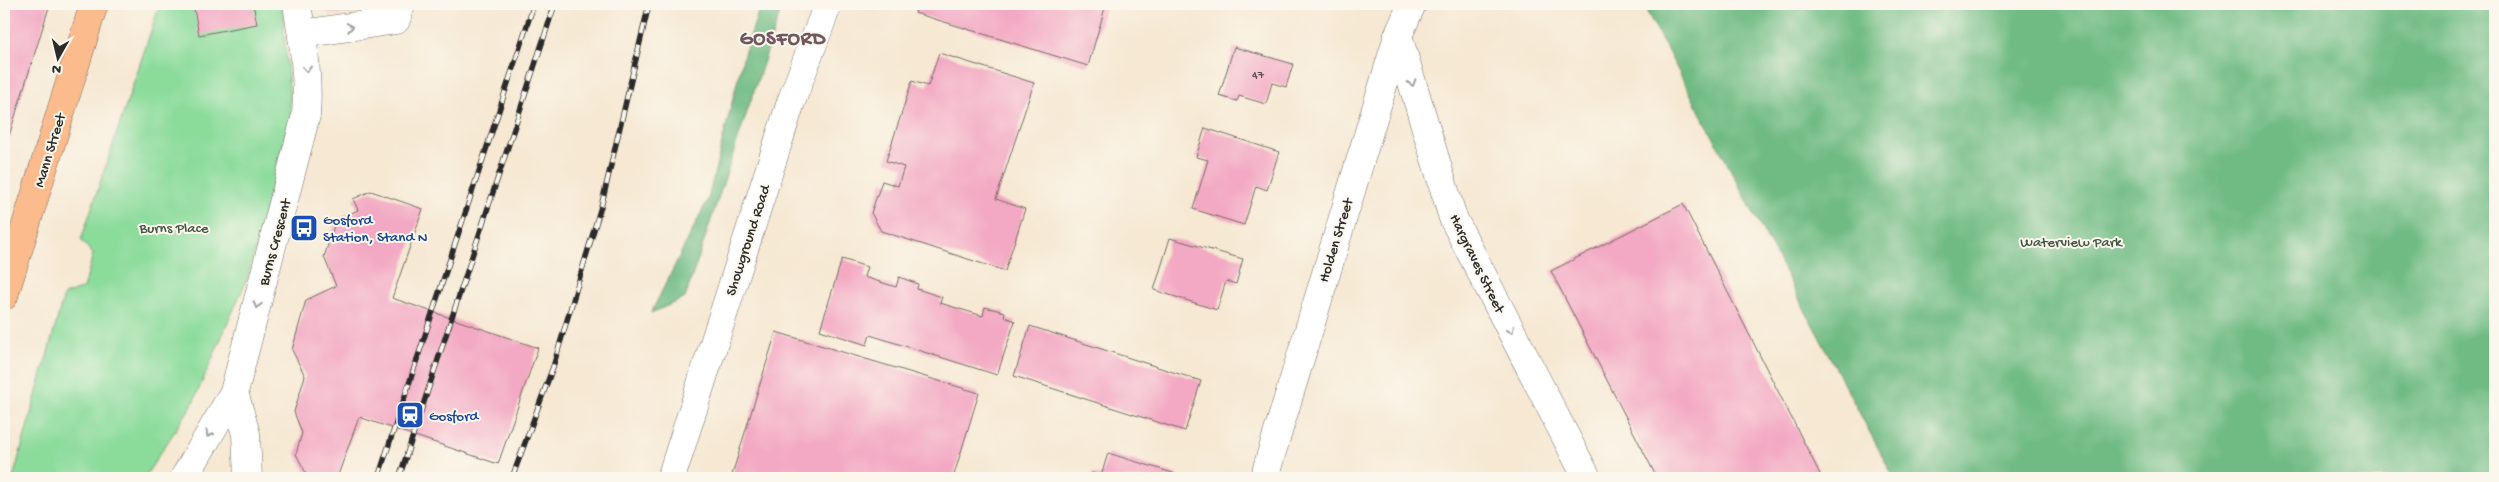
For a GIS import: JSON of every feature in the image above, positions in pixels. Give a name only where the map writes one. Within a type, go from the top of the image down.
[{"type":"main road","name":"Mann Street","points":[[4,296],[94,4]]},
{"type":"street","name":"Burns Crescent","points":[[184,478],[234,392],[302,138],[308,88],[297,4]]},
{"type":"street","points":[[302,34],[396,20],[401,4]]},
{"type":"street","name":"Showground Road","points":[[671,478],[791,102],[828,4]]},
{"type":"street","name":"Holden Street","points":[[1264,478],[1398,36],[1412,4]]},
{"type":"street","name":"Hargraves Street","points":[[1398,36],[1453,218],[1587,478]]},
{"type":"street","points":[[234,392],[246,434],[248,478]]},
{"type":"shaded area","points":[[318,4],[395,4],[393,9],[332,16],[318,6]]},
{"type":"green space","name":"Burns Place","points":[[160,4],[282,4],[291,114],[247,279],[192,405],[144,478],[13,478],[64,295],[84,288],[93,254],[81,240]]},
{"type":"green space","points":[[761,4],[783,4],[685,298],[651,313],[708,199],[744,54]]},
{"type":"green space","name":"Waterview Park","points":[[1658,4],[2495,4],[2495,478],[1894,478],[1647,12]]},
{"type":"building","points":[[4,4],[50,4],[4,152]]},
{"type":"building","points":[[193,4],[253,4],[257,24],[199,35]]},
{"type":"building","points":[[340,4],[368,4],[368,5],[347,7]]},
{"type":"building","points":[[918,4],[1099,4],[1105,8],[1088,66],[915,13]]},
{"type":"building","points":[[1234,47],[1293,64],[1286,87],[1272,83],[1266,104],[1239,96],[1237,101],[1219,96]]},
{"type":"building","points":[[939,53],[1034,83],[996,199],[1025,209],[1005,271],[881,231],[871,213],[882,181],[898,186],[904,167],[886,161],[912,81],[928,86]]},
{"type":"building","points":[[1205,128],[1279,152],[1267,190],[1256,186],[1244,225],[1193,209],[1208,160],[1196,157]]},
{"type":"building","points":[[371,191],[423,209],[392,298],[538,348],[498,464],[359,417],[337,478],[318,478],[307,475],[296,454],[302,433],[294,412],[305,376],[292,350],[306,300],[336,286],[324,257],[336,220],[358,210],[353,199]]},
{"type":"building","points":[[1683,204],[1822,478],[1657,478],[1551,271]]},
{"type":"building","points":[[1170,238],[1243,259],[1236,284],[1226,281],[1217,310],[1154,290]]},
{"type":"building","points":[[842,259],[867,267],[864,277],[896,287],[899,277],[918,284],[917,289],[942,297],[940,303],[983,316],[985,307],[1005,312],[1004,317],[1015,321],[997,375],[870,335],[867,345],[820,330]]},
{"type":"building","points":[[1030,326],[1201,381],[1185,431],[1014,376]]},
{"type":"building","points":[[776,332],[979,393],[953,478],[731,478]]},
{"type":"building","points":[[1108,453],[1176,474],[1175,478],[1091,478],[1092,473],[1101,476]]},
{"type":"railway","points":[[378,478],[534,4]]},
{"type":"railway","points":[[399,478],[555,4]]},
{"type":"railway","points":[[512,478],[553,367],[602,203],[649,4]]},
{"type":"place","name":"Gosford Station, Stand N","points":[[304,228]]},
{"type":"place","name":"Gosford","points":[[410,415]]},
{"type":"district","name":"GOSFORD","points":[[783,37]]}]
